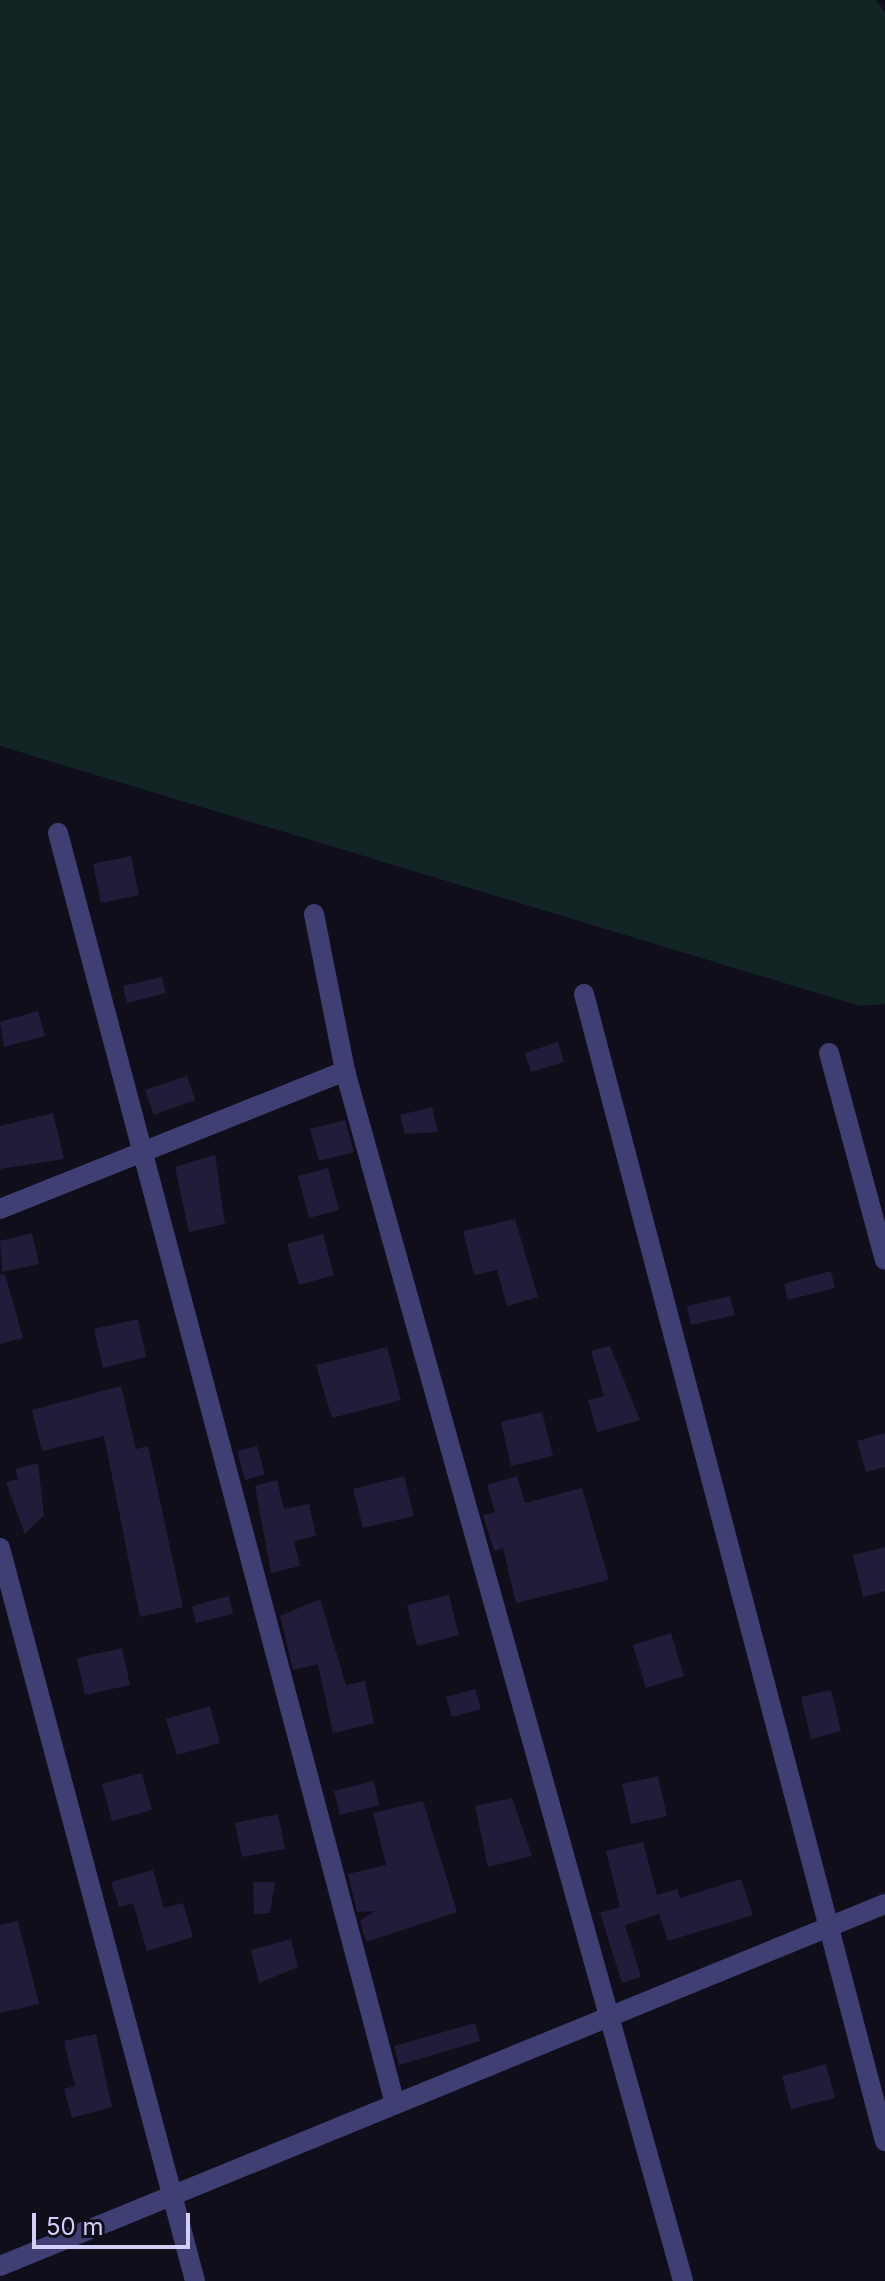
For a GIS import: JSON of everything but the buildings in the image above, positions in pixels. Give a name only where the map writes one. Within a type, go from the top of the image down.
[{"type":"street","points":[[58,833],[395,2104]]},
{"type":"street","points":[[314,914],[345,1071],[613,2015],[683,2281]]},
{"type":"street","points":[[584,994],[885,2141]]},
{"type":"street","points":[[829,1053],[885,1260]]},
{"type":"street","points":[[0,1209],[345,1071]]},
{"type":"street","points":[[0,1548],[195,2281]]},
{"type":"street","points":[[0,2266],[885,1904]]},
{"type":"shaded area","points":[[0,0],[876,0],[885,12],[885,1004],[860,1006],[0,746]]}]
